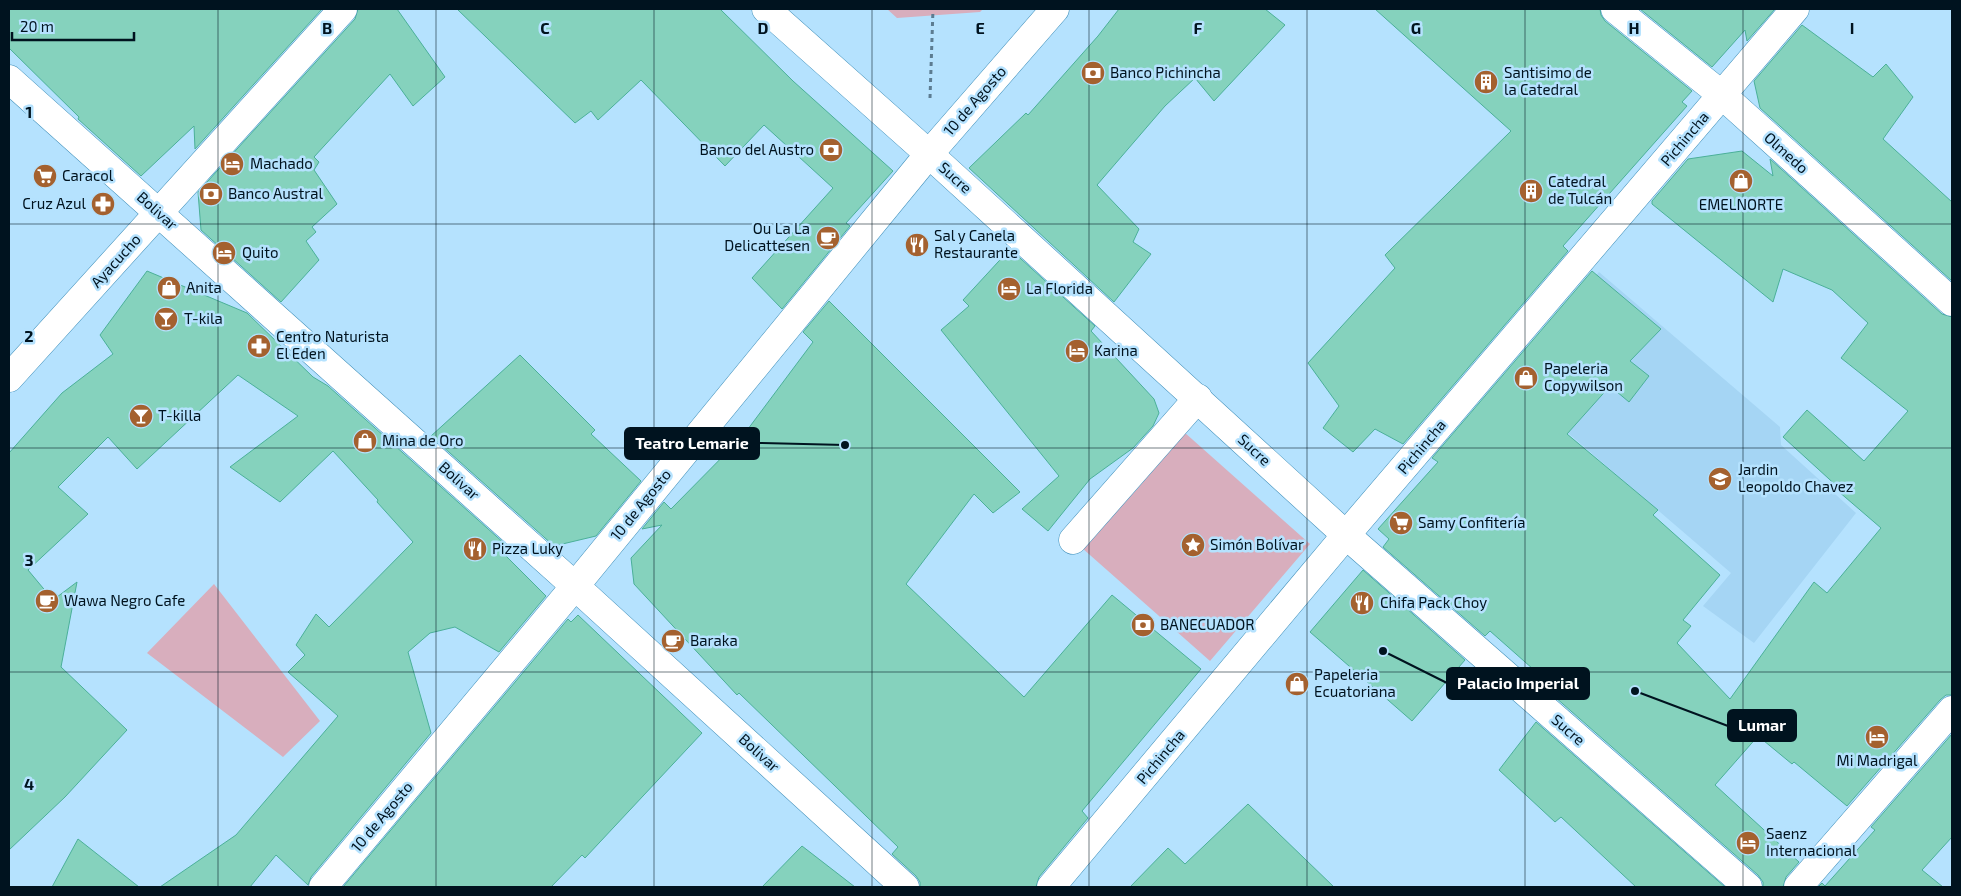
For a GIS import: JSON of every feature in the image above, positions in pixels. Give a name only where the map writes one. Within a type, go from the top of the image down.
[{"type":"street","name":"Ayacucho","points":[[9,378],[344,9]]},
{"type":"street","name":"Sucre","points":[[766,9],[929,154],[1346,535],[1748,887]]},
{"type":"street","name":"10 de Agosto","points":[[323,887],[575,586],[929,154],[1055,9]]},
{"type":"street","name":"Olmedo","points":[[1615,9],[1722,95],[1952,302]]},
{"type":"street","name":"Pichincha","points":[[1051,887],[1346,535],[1795,9]]},
{"type":"street","name":"Bolivar","points":[[9,79],[575,586],[905,887]]},
{"type":"street","points":[[1073,540],[1198,398]]},
{"type":"street","points":[[1798,887],[1952,710]]},
{"type":"path","points":[[929,154],[933,9]]},
{"type":"shaded area","points":[[887,9],[983,9],[980,12],[897,18]]},
{"type":"shaded area","name":"Jardin Leopoldo Chavez","points":[[1599,272],[1780,427],[1781,445],[1856,513],[1754,643],[1703,606],[1731,573],[1504,378]]},
{"type":"shaded area","points":[[1184,432],[1310,544],[1210,661],[1082,548],[1138,488]]},
{"type":"shaded area","points":[[214,584],[320,721],[283,757],[147,653]]},
{"type":"building","points":[[9,9],[322,9],[195,149],[194,126],[141,176],[78,119],[79,117],[9,48]]},
{"type":"building","points":[[358,9],[397,9],[445,77],[413,106],[390,74],[314,157],[319,162],[314,170],[337,204],[312,227],[316,232],[306,241],[319,260],[281,302],[201,230],[198,192],[355,19]]},
{"type":"building","points":[[457,9],[720,9],[793,81],[893,171],[846,223],[850,226],[782,309],[752,278],[833,188],[764,125],[725,166],[641,80],[598,120],[591,111],[575,123]]},
{"type":"building","points":[[1119,9],[1265,9],[1285,25],[1214,101],[1195,78],[1165,106],[1097,185],[1139,229],[1133,242],[1151,254],[1114,302],[969,168],[1026,113],[1028,115],[1098,36]]},
{"type":"building","name":"Catedral de Tulcán","points":[[1375,9],[1600,9],[1605,21],[1692,91],[1682,102],[1687,106],[1563,246],[1568,251],[1403,444],[1375,429],[1353,452],[1323,428],[1339,406],[1308,363],[1395,268],[1385,255],[1511,131]]},
{"type":"building","points":[[1640,9],[1775,9],[1747,41],[1745,30],[1712,67]]},
{"type":"building","points":[[1802,25],[1873,77],[1886,64],[1913,97],[1883,139],[1952,202],[1952,281],[1760,108],[1754,81]]},
{"type":"building","points":[[1742,151],[1773,176],[1770,159],[1942,314],[1952,317],[1952,695],[1946,695],[1940,700],[1847,806],[1794,762],[1792,764],[1758,736],[1715,785],[1799,862],[1786,877],[1783,887],[1763,887],[1763,882],[1758,875],[1555,697],[1559,692],[1490,631],[1485,636],[1383,547],[1389,539],[1378,529],[1438,462],[1432,458],[1592,271],[1661,329],[1630,361],[1649,376],[1629,402],[1610,386],[1567,434],[1658,510],[1653,515],[1720,575],[1683,620],[1691,626],[1677,643],[1730,699],[1814,582],[1827,593],[1881,528],[1838,491],[1840,489],[1783,437],[1807,410],[1864,461],[1908,411],[1841,358],[1868,323],[1832,290],[1783,269],[1773,302],[1652,204],[1652,201],[1688,159]]},
{"type":"building","points":[[1010,249],[1095,326],[1091,331],[1154,399],[1159,413],[1153,426],[1133,448],[1090,479],[1048,531],[1022,509],[1059,476],[941,330],[969,306],[963,300]]},
{"type":"building","points":[[147,271],[247,313],[313,377],[328,386],[515,553],[505,555],[546,596],[499,652],[455,627],[430,633],[408,652],[431,733],[311,877],[308,885],[276,855],[250,887],[160,887],[236,835],[338,716],[288,672],[305,655],[296,645],[316,614],[329,627],[413,542],[333,451],[280,502],[230,467],[298,416],[238,375],[137,469],[108,437],[58,487],[88,514],[28,570],[53,600],[77,582],[61,667],[127,730],[65,797],[9,850],[9,453],[62,393],[113,354],[100,335]]},
{"type":"building","points":[[829,301],[1020,492],[993,513],[974,494],[906,584],[1024,697],[1112,595],[1201,669],[1082,811],[1088,818],[1039,877],[1036,887],[920,887],[920,882],[916,876],[892,854],[898,847],[739,693],[737,695],[634,584],[631,558],[662,525],[642,529],[664,502],[671,509],[742,437],[813,342],[803,332]]},
{"type":"building","points":[[520,355],[595,430],[591,434],[641,481],[596,536],[554,546],[431,436]]},
{"type":"building","points":[[1363,570],[1465,660],[1412,721],[1310,632]]},
{"type":"building","points":[[578,615],[702,733],[585,858],[582,855],[551,887],[343,887],[568,619],[571,622]]},
{"type":"building","points":[[1536,722],[1725,887],[1636,887],[1561,817],[1555,822],[1499,770]]},
{"type":"building","points":[[1952,734],[1952,837],[1922,870],[1943,887],[1818,887],[1822,883],[1825,886],[1875,830],[1871,827]]},
{"type":"building","points":[[1248,804],[1334,887],[1130,887],[1168,848],[1185,864]]},
{"type":"building","points":[[78,839],[139,887],[52,887]]},
{"type":"building","points":[[802,846],[855,887],[762,887]]},
{"type":"place","name":"Banco Pichincha","points":[[1093,73]]},
{"type":"place","name":"Santisimo de la Catedral","points":[[1486,82]]},
{"type":"place","name":"Banco del Austro","points":[[831,150]]},
{"type":"place","name":"Machado","points":[[232,164]]},
{"type":"place","name":"Caracol","points":[[45,176]]},
{"type":"place","name":"EMELNORTE","points":[[1741,181]]},
{"type":"place","name":"Catedral de Tulcán","points":[[1531,191]]},
{"type":"place","name":"Banco Austral","points":[[211,194]]},
{"type":"place","name":"Cruz Azul","points":[[103,204]]},
{"type":"place","name":"Ou La La Delicattesen","points":[[828,238]]},
{"type":"place","name":"Sal y Canela Restaurante","points":[[917,245]]},
{"type":"place","name":"Quito","points":[[224,253]]},
{"type":"place","name":"Anita","points":[[169,288]]},
{"type":"place","name":"La Florida","points":[[1009,289]]},
{"type":"place","name":"T-kila","points":[[166,319]]},
{"type":"place","name":"Centro Naturista El Eden","points":[[259,346]]},
{"type":"place","name":"Karina","points":[[1077,351]]},
{"type":"place","name":"Papeleria Copywilson","points":[[1526,378]]},
{"type":"place","name":"T-killa","points":[[141,416]]},
{"type":"place","name":"Mina de Oro","points":[[365,441]]},
{"type":"place","name":"Teatro Lemarie","points":[[845,445]]},
{"type":"place","name":"Jardin Leopoldo Chavez","points":[[1720,479]]},
{"type":"place","name":"Samy Confitería","points":[[1401,523]]},
{"type":"place","name":"Simón Bolívar","points":[[1193,545]]},
{"type":"place","name":"Pizza Luky","points":[[475,549]]},
{"type":"place","name":"Wawa Negro Cafe","points":[[47,601]]},
{"type":"place","name":"Chifa Pack Choy","points":[[1362,603]]},
{"type":"place","name":"BANECUADOR","points":[[1143,625]]},
{"type":"place","name":"Baraka","points":[[673,641]]},
{"type":"place","name":"Palacio Imperial","points":[[1383,651]]},
{"type":"place","name":"Papeleria Ecuatoriana","points":[[1297,684]]},
{"type":"place","name":"Lumar","points":[[1635,691]]},
{"type":"place","name":"Mi Madrigal","points":[[1877,737]]},
{"type":"place","name":"Saenz Internacional","points":[[1748,843]]}]
